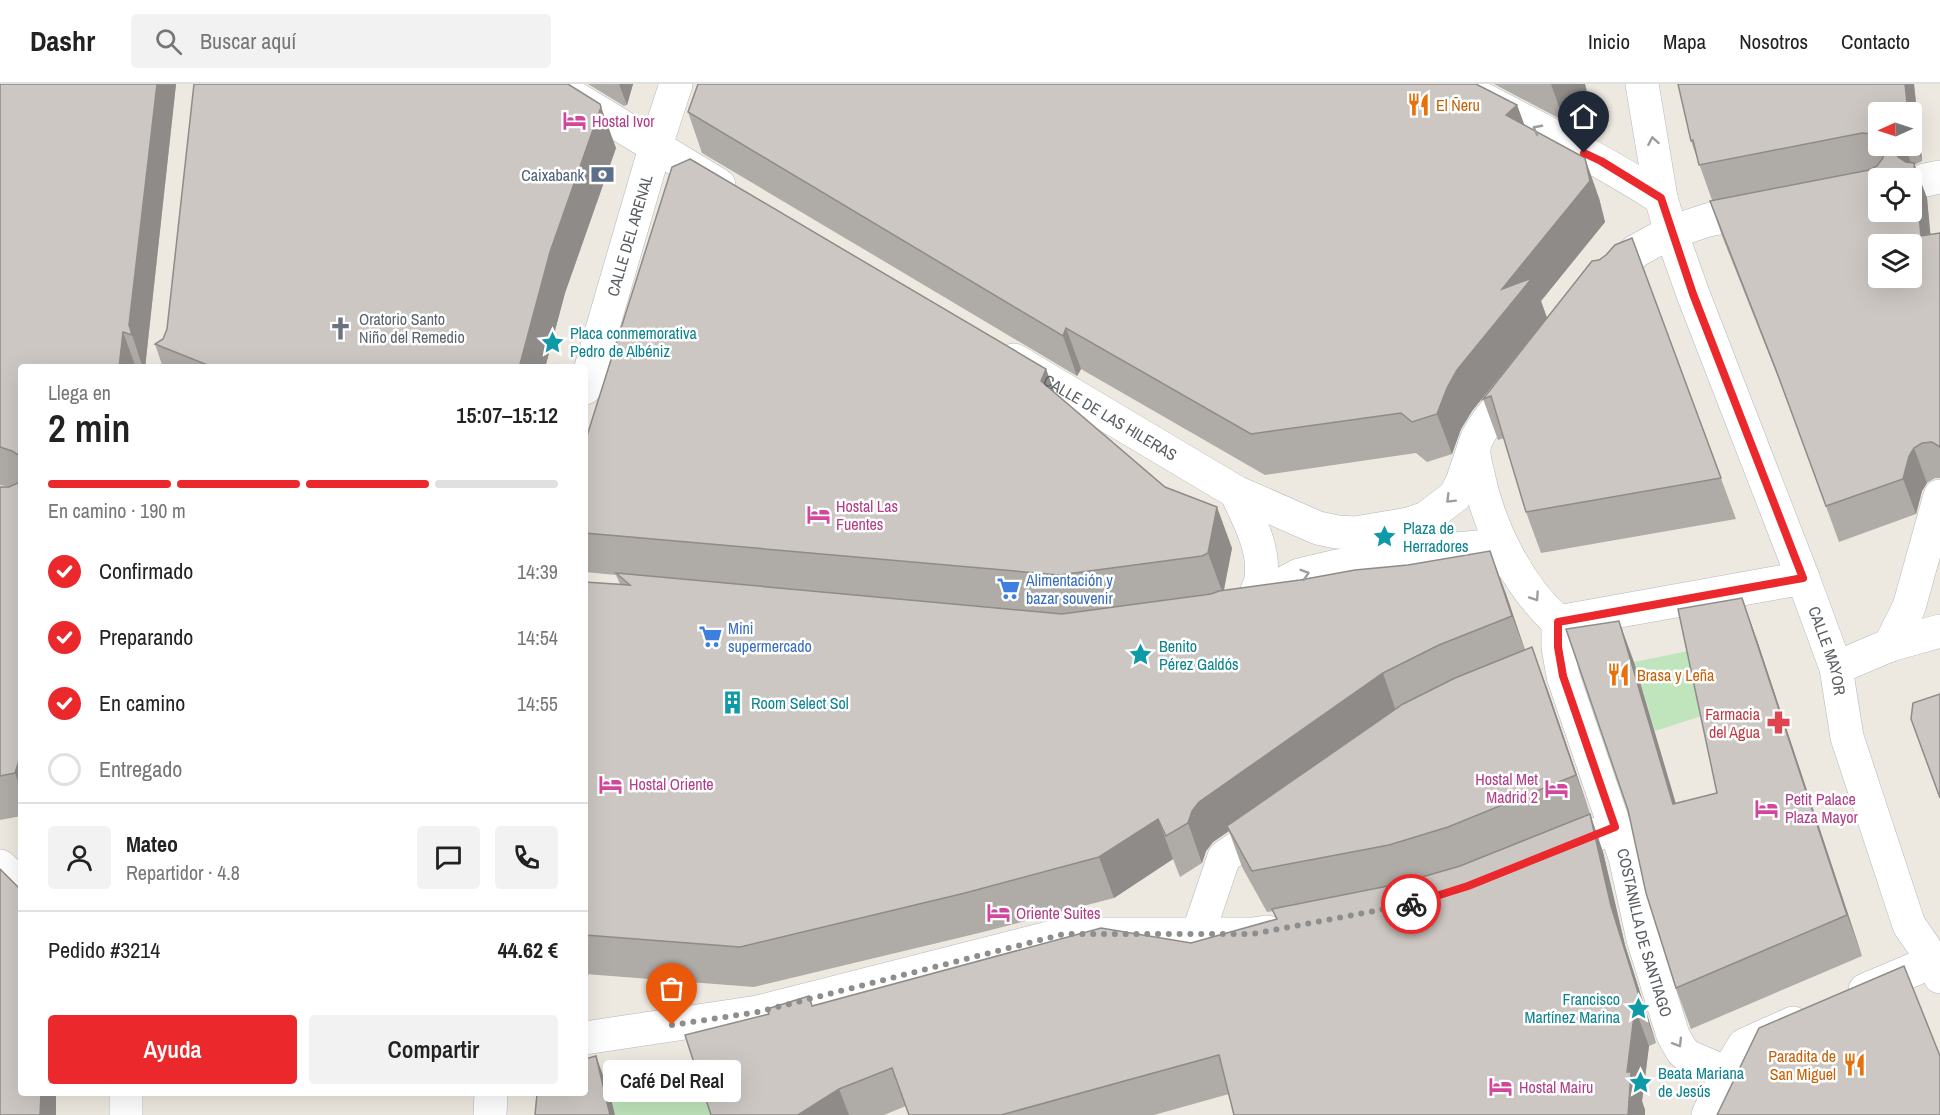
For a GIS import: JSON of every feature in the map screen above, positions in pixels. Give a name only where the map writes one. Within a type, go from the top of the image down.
[{"type":"street","points":[[552,84],[655,148],[749,202]]},
{"type":"street","name":"CALLE DEL ARENAL","points":[[588,378],[676,84]]},
{"type":"street","points":[[1454,84],[1601,161],[1661,198]]},
{"type":"street","name":"CALLE MAYOR","points":[[1642,84],[1661,198],[1671,232],[1836,668],[1847,737],[1909,925],[1937,969]]},
{"type":"street","points":[[1593,294],[1636,251],[1671,232],[1708,220],[1788,205]]},
{"type":"street","name":"CALLE DE LAS HILERAS","points":[[992,347],[1236,492]]},
{"type":"street","points":[[1236,492],[1318,528],[1337,532],[1355,532],[1408,524],[1426,518],[1455,496],[1474,447],[1491,417],[1540,356]]},
{"type":"street","points":[[1474,447],[1479,481],[1504,548],[1540,604],[1558,622],[1803,578]]},
{"type":"street","points":[[1236,492],[1253,529],[1260,551],[1261,578],[1253,600]]},
{"type":"street","points":[[1890,645],[1909,607],[1940,496]]},
{"type":"street","points":[[1212,617],[1223,615],[1299,575],[1316,570],[1445,549],[1478,547],[1498,555],[1515,568]]},
{"type":"street","name":"COSTANILLA DE SANTIAGO","points":[[1558,622],[1558,647],[1549,667],[1615,827],[1625,857],[1643,939],[1677,1044],[1689,1057],[1726,1073]]},
{"type":"street","points":[[1836,668],[1890,645],[1940,631]]},
{"type":"street","points":[[1198,934],[1224,857],[1292,810]]},
{"type":"street","points":[[1531,861],[1615,827]]},
{"type":"street","points":[[0,866],[18,882]]},
{"type":"street","points":[[588,1038],[758,1012],[1064,934],[1253,934],[1297,926]]},
{"type":"street","points":[[1708,1115],[1726,1073],[1744,1045],[1826,1008],[1937,969]]},
{"type":"street","points":[[126,1096],[126,1115]]},
{"type":"street","points":[[490,1115],[491,1096]]},
{"type":"green space","points":[[1693,650],[1717,711],[1655,731],[1634,662]]},
{"type":"green space","points":[[699,1073],[713,1115],[615,1115],[610,1094]]},
{"type":"building","points":[[0,84],[157,84],[129,325],[132,335],[123,332],[119,364],[18,364],[18,455],[0,447]]},
{"type":"building","points":[[194,84],[568,84],[600,104],[601,107],[550,252],[520,364],[205,364],[155,344],[163,339],[167,329]]},
{"type":"building","points":[[698,84],[1476,84],[1517,105],[1506,115],[1585,158],[1590,181],[1502,289],[1532,278],[1457,370],[1437,414],[1412,422],[1401,413],[1251,434],[1066,328],[1063,336],[688,112]]},
{"type":"building","points":[[1678,84],[1905,84],[1907,102],[1868,102],[1868,134],[1699,165],[1693,140],[1691,141]]},
{"type":"building","points":[[1883,156],[1898,156],[1906,162],[1914,163],[1914,168],[1873,168]]},
{"type":"building","points":[[690,159],[1046,369],[1041,381],[1165,487],[1217,507],[1208,553],[1202,556],[1059,575],[588,533],[588,433],[672,167]]},
{"type":"building","points":[[1868,170],[1868,222],[1920,222],[1921,234],[1868,234],[1868,288],[1922,288],[1922,236],[1940,233],[1940,447],[1932,442],[1922,443],[1914,448],[1909,456],[1903,479],[1826,506],[1710,201]]},
{"type":"building","points":[[1632,238],[1721,478],[1526,512],[1491,396],[1483,399],[1592,261],[1599,260],[1615,245]]},
{"type":"building","points":[[18,483],[18,764],[15,773],[0,776],[0,487],[9,487]]},
{"type":"building","points":[[1490,551],[1512,616],[1439,645],[1383,673],[1199,802],[1192,811],[1188,823],[1166,836],[1158,819],[1099,857],[965,893],[740,947],[588,935],[588,582],[630,585],[616,573],[1062,614],[1211,594],[1355,570],[1408,565]]},
{"type":"building","points":[[1742,598],[1847,915],[1676,988],[1646,893],[1628,810],[1566,629],[1619,621],[1673,804],[1717,793],[1678,609]]},
{"type":"building","points":[[1532,647],[1576,775],[1448,827],[1389,845],[1252,871],[1227,826],[1403,704],[1455,678]]},
{"type":"building","points":[[1940,694],[1940,798],[1911,719],[1913,703]]},
{"type":"building","points":[[1590,814],[1611,906],[1642,1005],[1635,1008],[1627,1072],[1631,1072],[1628,1115],[1234,1115],[1219,1055],[1001,1115],[909,1115],[892,1068],[839,1089],[798,1115],[711,1115],[685,1035],[769,1014],[767,1009],[809,996],[812,1006],[1101,928],[1191,943],[1277,919],[1272,909],[1398,884],[1460,866]]},
{"type":"building","points":[[0,869],[18,887],[18,1096],[41,1096],[40,1115],[0,1115]]},
{"type":"building","points":[[1904,966],[1940,1056],[1940,1115],[1717,1115],[1759,1028]]},
{"type":"building","points":[[596,1056],[610,1115],[535,1115],[537,1096],[588,1096],[588,1058]]},
{"type":"way so far","points":[[672,1025],[758,1012],[1064,934],[1253,934],[1411,904]]},
{"type":"place","name":"El Ñeru","points":[[1418,105]]},
{"type":"place","name":"Hostal Ivor","points":[[574,121]]},
{"type":"place","name":"Caixabank","points":[[602,175]]},
{"type":"place","name":"Oratorio Santo Niño del Remedio","points":[[341,328]]},
{"type":"place","name":"Placa conmemorativa Pedro de Albéniz","points":[[552,342]]},
{"type":"place","name":"Hostal Las Fuentes","points":[[818,515]]},
{"type":"place","name":"Plaza de Herradores","points":[[1385,537]]},
{"type":"place","name":"Alimentación y bazar souvenir","points":[[1008,589]]},
{"type":"place","name":"Mini supermercado","points":[[710,637]]},
{"type":"place","name":"Benito Pérez Galdós","points":[[1141,655]]},
{"type":"place","name":"Brasa y Leña","points":[[1619,675]]},
{"type":"place","name":"Room Select Sol","points":[[733,703]]},
{"type":"place","name":"Farmacia del Agua","points":[[1778,723]]},
{"type":"place","name":"Hostal Oriente","points":[[611,784]]},
{"type":"place","name":"Hostal Met Madrid 2","points":[[1556,788]]},
{"type":"place","name":"Petit Palace Plaza Mayor","points":[[1767,808]]},
{"type":"place","name":"Oriente Suites","points":[[998,913]]},
{"type":"place","name":"Francisco Martínez Marina","points":[[1638,1008]]},
{"type":"place","name":"Café Del Real","points":[[672,1025]]},
{"type":"place","name":"Paradita de San Miguel","points":[[1854,1065]]},
{"type":"place","name":"Beata Mariana de Jesús","points":[[1640,1082]]},
{"type":"place","name":"Hostal Mairu","points":[[1501,1087]]},
{"type":"route","points":[[1411,904],[1445,895],[1615,827],[1563,676],[1558,647],[1558,622],[1803,578],[1693,294],[1661,198],[1584,153]]}]
